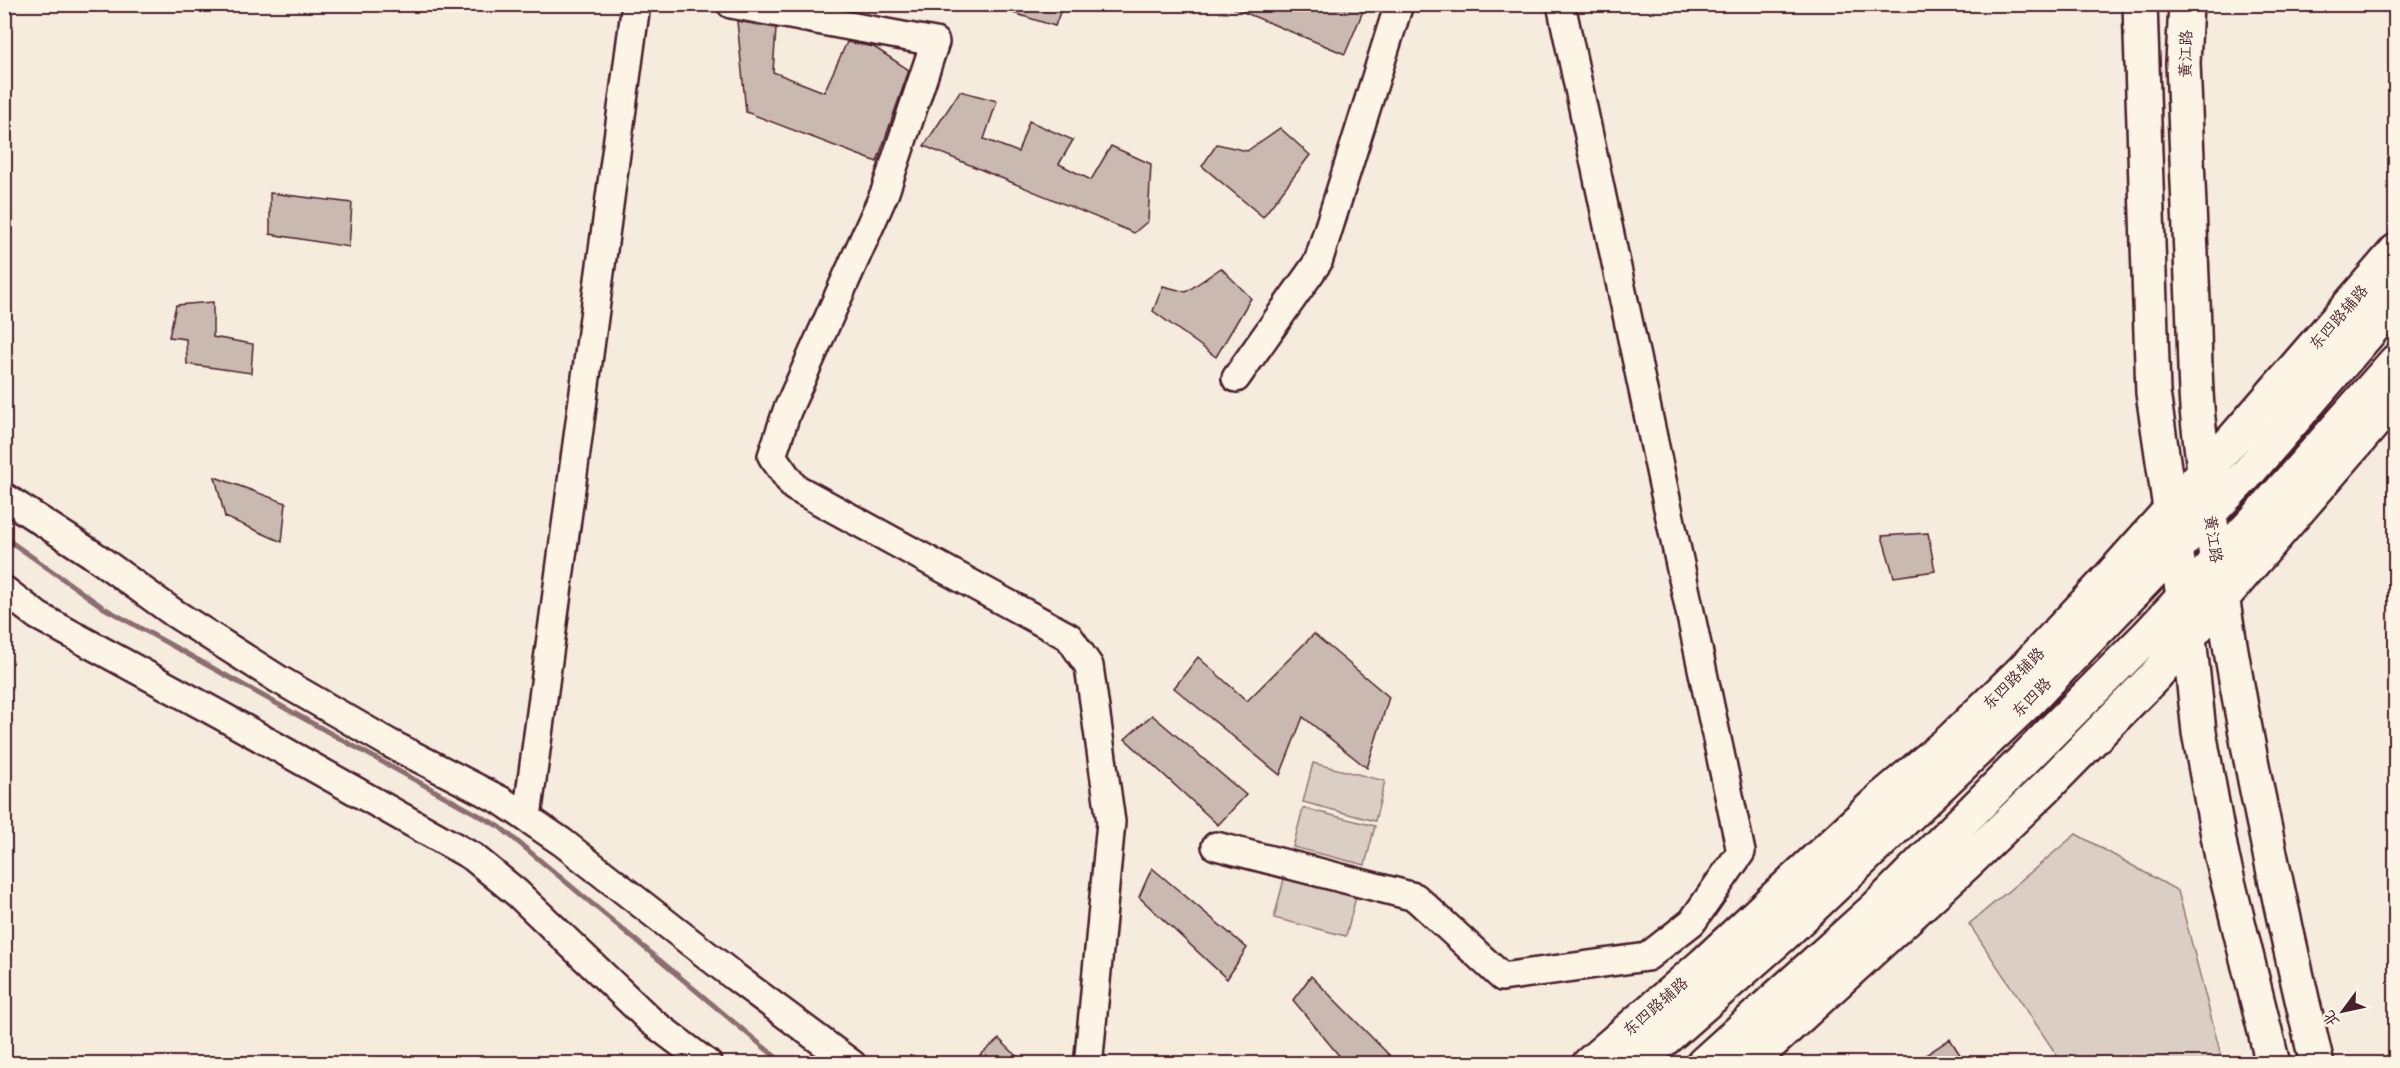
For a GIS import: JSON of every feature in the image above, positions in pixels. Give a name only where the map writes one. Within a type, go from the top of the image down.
[{"type":"main road","points":[[2140,4],[2153,393],[2174,548],[2189,637],[2199,732],[2222,857],[2273,1064]]},
{"type":"main road","name":"黄江路","points":[[2186,4],[2183,63],[2198,415],[2230,654],[2289,945],[2317,1064]]},
{"type":"main road","name":"东四路辅路","points":[[1589,1064],[1704,964],[1882,798],[1950,741],[2023,670],[2205,471],[2396,251]]},
{"type":"main road","name":"东四路","points":[[1636,1064],[1783,935],[2031,699],[2247,474],[2396,301]]},
{"type":"main road","points":[[1703,1064],[1877,907],[2182,598],[2258,517],[2396,361]]},
{"type":"main road","points":[[1748,1064],[2048,786],[2155,676],[2396,397]]},
{"type":"street","points":[[526,817],[636,4]]},
{"type":"street","points":[[731,4],[935,42],[885,192],[787,411],[772,456],[794,487],[1069,637],[1089,666],[1111,822],[1089,1056],[1092,1064]]},
{"type":"street","points":[[1236,378],[1318,262],[1399,4]]},
{"type":"street","points":[[1216,846],[1415,897],[1502,977],[1647,957],[1692,922],[1741,852],[1561,4]]},
{"type":"street","points":[[4,497],[92,554],[174,614],[278,679],[388,743],[502,801],[526,817],[562,842],[735,977],[852,1064]]},
{"type":"street","points":[[4,590],[38,616],[230,720],[473,858],[517,893],[651,1021],[708,1064]]},
{"type":"shaded area","points":[[1313,763],[1385,781],[1375,821],[1303,802]]},
{"type":"shaded area","points":[[1303,808],[1375,826],[1365,865],[1293,847]]},
{"type":"shaded area","points":[[2076,834],[2178,891],[2223,1063],[2062,1063],[1969,924]]},
{"type":"shaded area","points":[[1284,879],[1356,897],[1346,936],[1274,918]]},
{"type":"building","points":[[997,4],[1063,4],[1055,26],[997,8]]},
{"type":"building","points":[[1224,4],[1366,4],[1345,54]]},
{"type":"building","points":[[737,21],[776,28],[773,72],[824,92],[847,42],[874,47],[909,70],[877,162],[746,112]]},
{"type":"building","points":[[960,91],[997,101],[984,139],[1018,152],[1029,121],[1073,140],[1059,164],[1091,180],[1111,146],[1151,164],[1148,221],[1134,233],[924,146]]},
{"type":"building","points":[[1280,128],[1310,155],[1263,217],[1202,166],[1217,144],[1247,151]]},
{"type":"building","points":[[270,193],[352,203],[349,247],[270,234]]},
{"type":"building","points":[[1221,268],[1251,298],[1216,357],[1153,311],[1163,286],[1186,292]]},
{"type":"building","points":[[213,302],[213,337],[253,344],[251,373],[187,364],[186,339],[169,337],[176,305]]},
{"type":"building","points":[[215,477],[286,503],[282,542],[225,517]]},
{"type":"building","points":[[1928,533],[1935,571],[1894,577],[1882,536]]},
{"type":"building","points":[[1314,634],[1389,697],[1367,768],[1303,717],[1280,775],[1174,688],[1198,657],[1247,701]]},
{"type":"building","points":[[1152,715],[1246,795],[1218,825],[1125,739]]},
{"type":"building","points":[[1152,868],[1247,948],[1227,979],[1139,897]]},
{"type":"building","points":[[1311,976],[1398,1064],[1346,1064],[1293,1000]]},
{"type":"building","points":[[999,1039],[1025,1064],[970,1064]]},
{"type":"building","points":[[1950,1039],[1966,1064],[1912,1064]]},
{"type":"waterway","points":[[4,537],[104,608],[500,827],[784,1064]]}]
